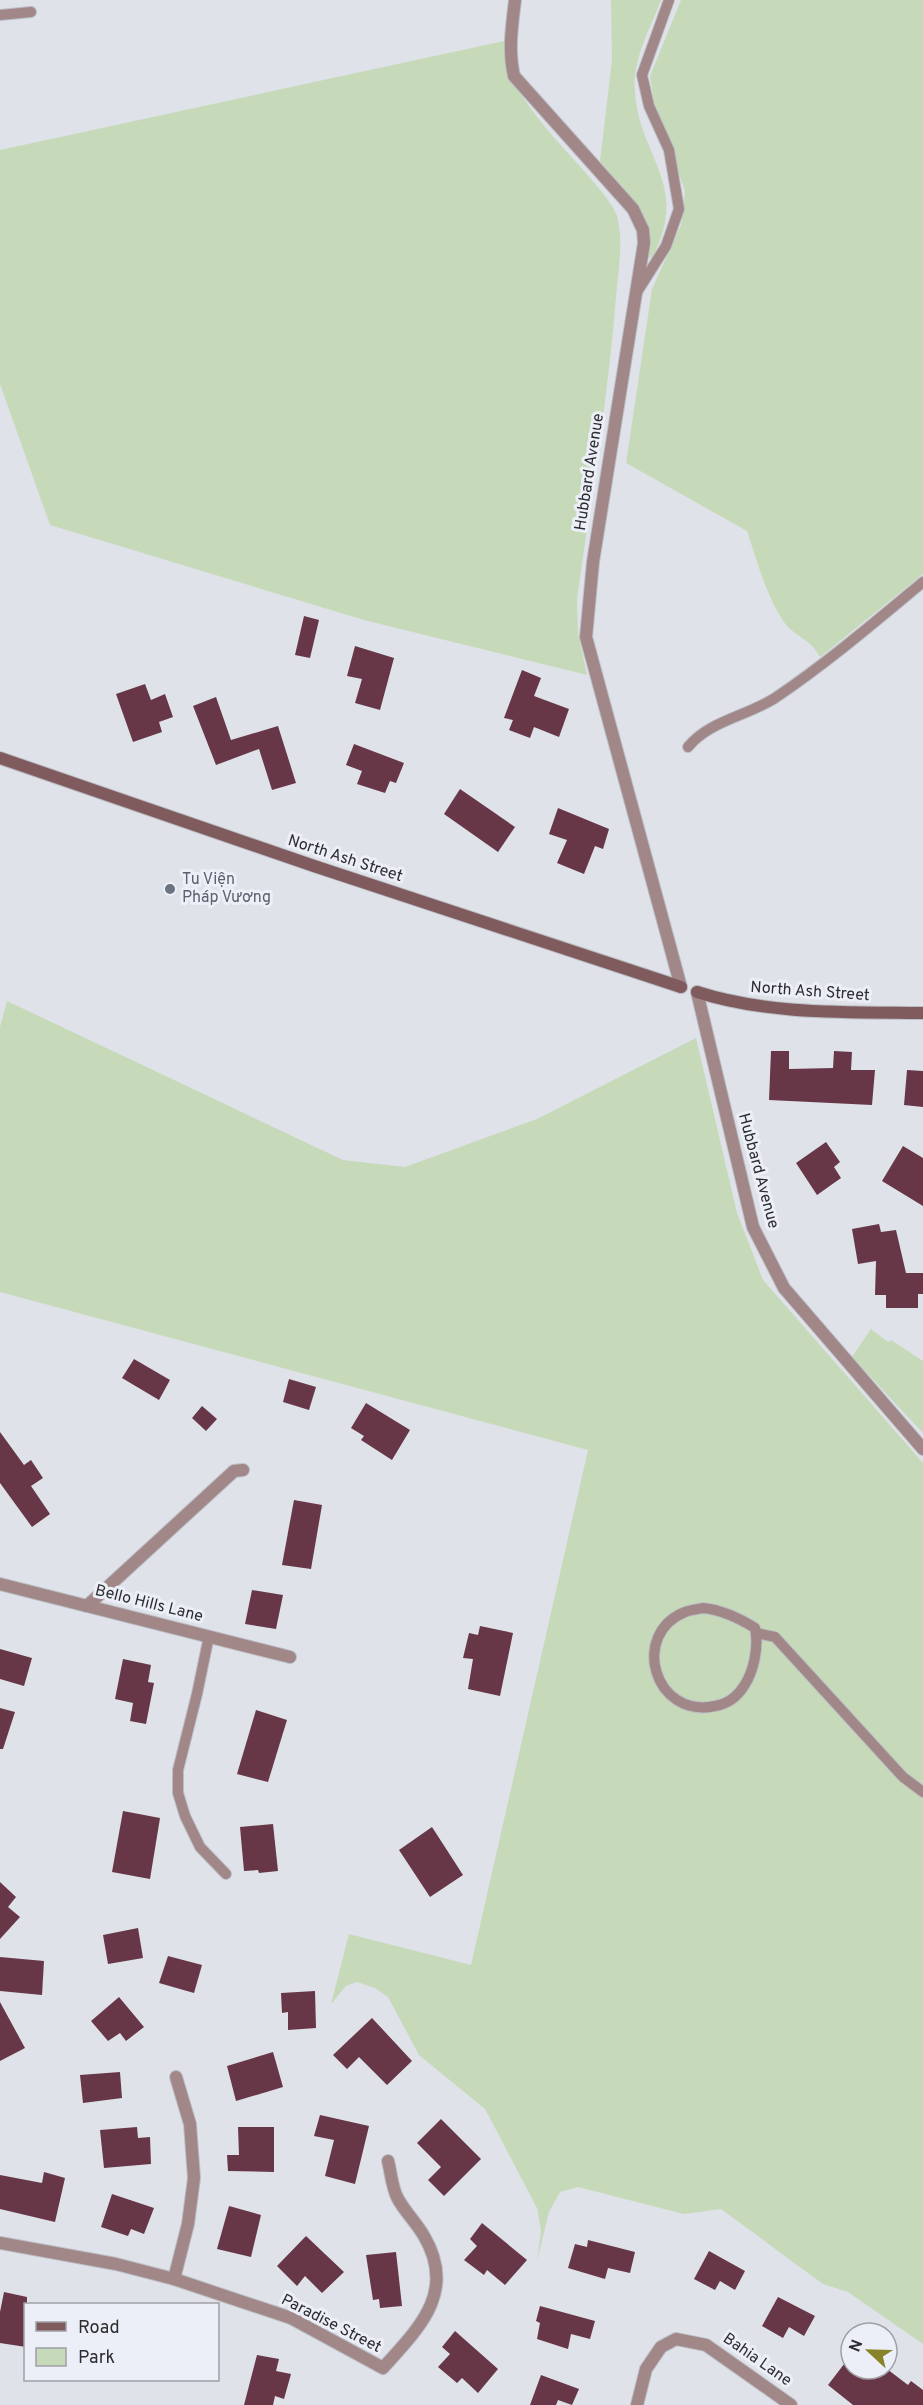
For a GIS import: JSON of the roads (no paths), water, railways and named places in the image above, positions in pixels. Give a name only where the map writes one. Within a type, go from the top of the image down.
[{"type":"main road","name":"North Ash Street","points":[[0,758],[322,869],[681,987]]},
{"type":"main road","name":"North Ash Street","points":[[697,992],[751,1006],[825,1012],[923,1013]]},
{"type":"street","name":"Hubbard Avenue","points":[[515,0],[510,42],[510,58],[514,76],[633,209],[643,230],[644,243],[593,562],[586,637],[681,987]]},
{"type":"street","name":"Hubbard Avenue","points":[[697,992],[753,1227],[784,1288],[923,1449]]},
{"type":"street","points":[[87,1606],[234,1471],[243,1470]]},
{"type":"street","name":"Bello Hills Lane","points":[[0,1584],[290,1657]]},
{"type":"street","points":[[174,2279],[188,2224],[194,2178],[190,2124],[176,2078]]},
{"type":"street","name":"Paradise Street","points":[[0,2243],[116,2264],[174,2279],[291,2318],[382,2368],[415,2333],[431,2307],[438,2284],[435,2257],[424,2235],[397,2196],[388,2161]]},
{"type":"street","name":"Bahia Lane","points":[[637,2405],[646,2369],[661,2346],[676,2339],[706,2345],[791,2405]]},
{"type":"lane","points":[[635,295],[666,246],[679,209],[669,150],[649,106],[642,75],[669,0]]},
{"type":"lane","points":[[0,15],[31,12]]},
{"type":"lane","points":[[688,747],[698,735],[772,700],[830,659],[923,582]]},
{"type":"lane","points":[[703,1608],[712,1609],[741,1619],[755,1628],[756,1633],[758,1639],[750,1677],[739,1694],[723,1705],[704,1709],[684,1705],[668,1694],[657,1678],[653,1662],[657,1640],[668,1623],[684,1612],[703,1608]]},
{"type":"lane","points":[[756,1633],[775,1637],[903,1777],[923,1792]]},
{"type":"lane","points":[[209,1636],[178,1770],[178,1793],[185,1816],[200,1847],[226,1874]]},
{"type":"place","name":"Tu Viện Pháp Vương","points":[[170,889]]}]
